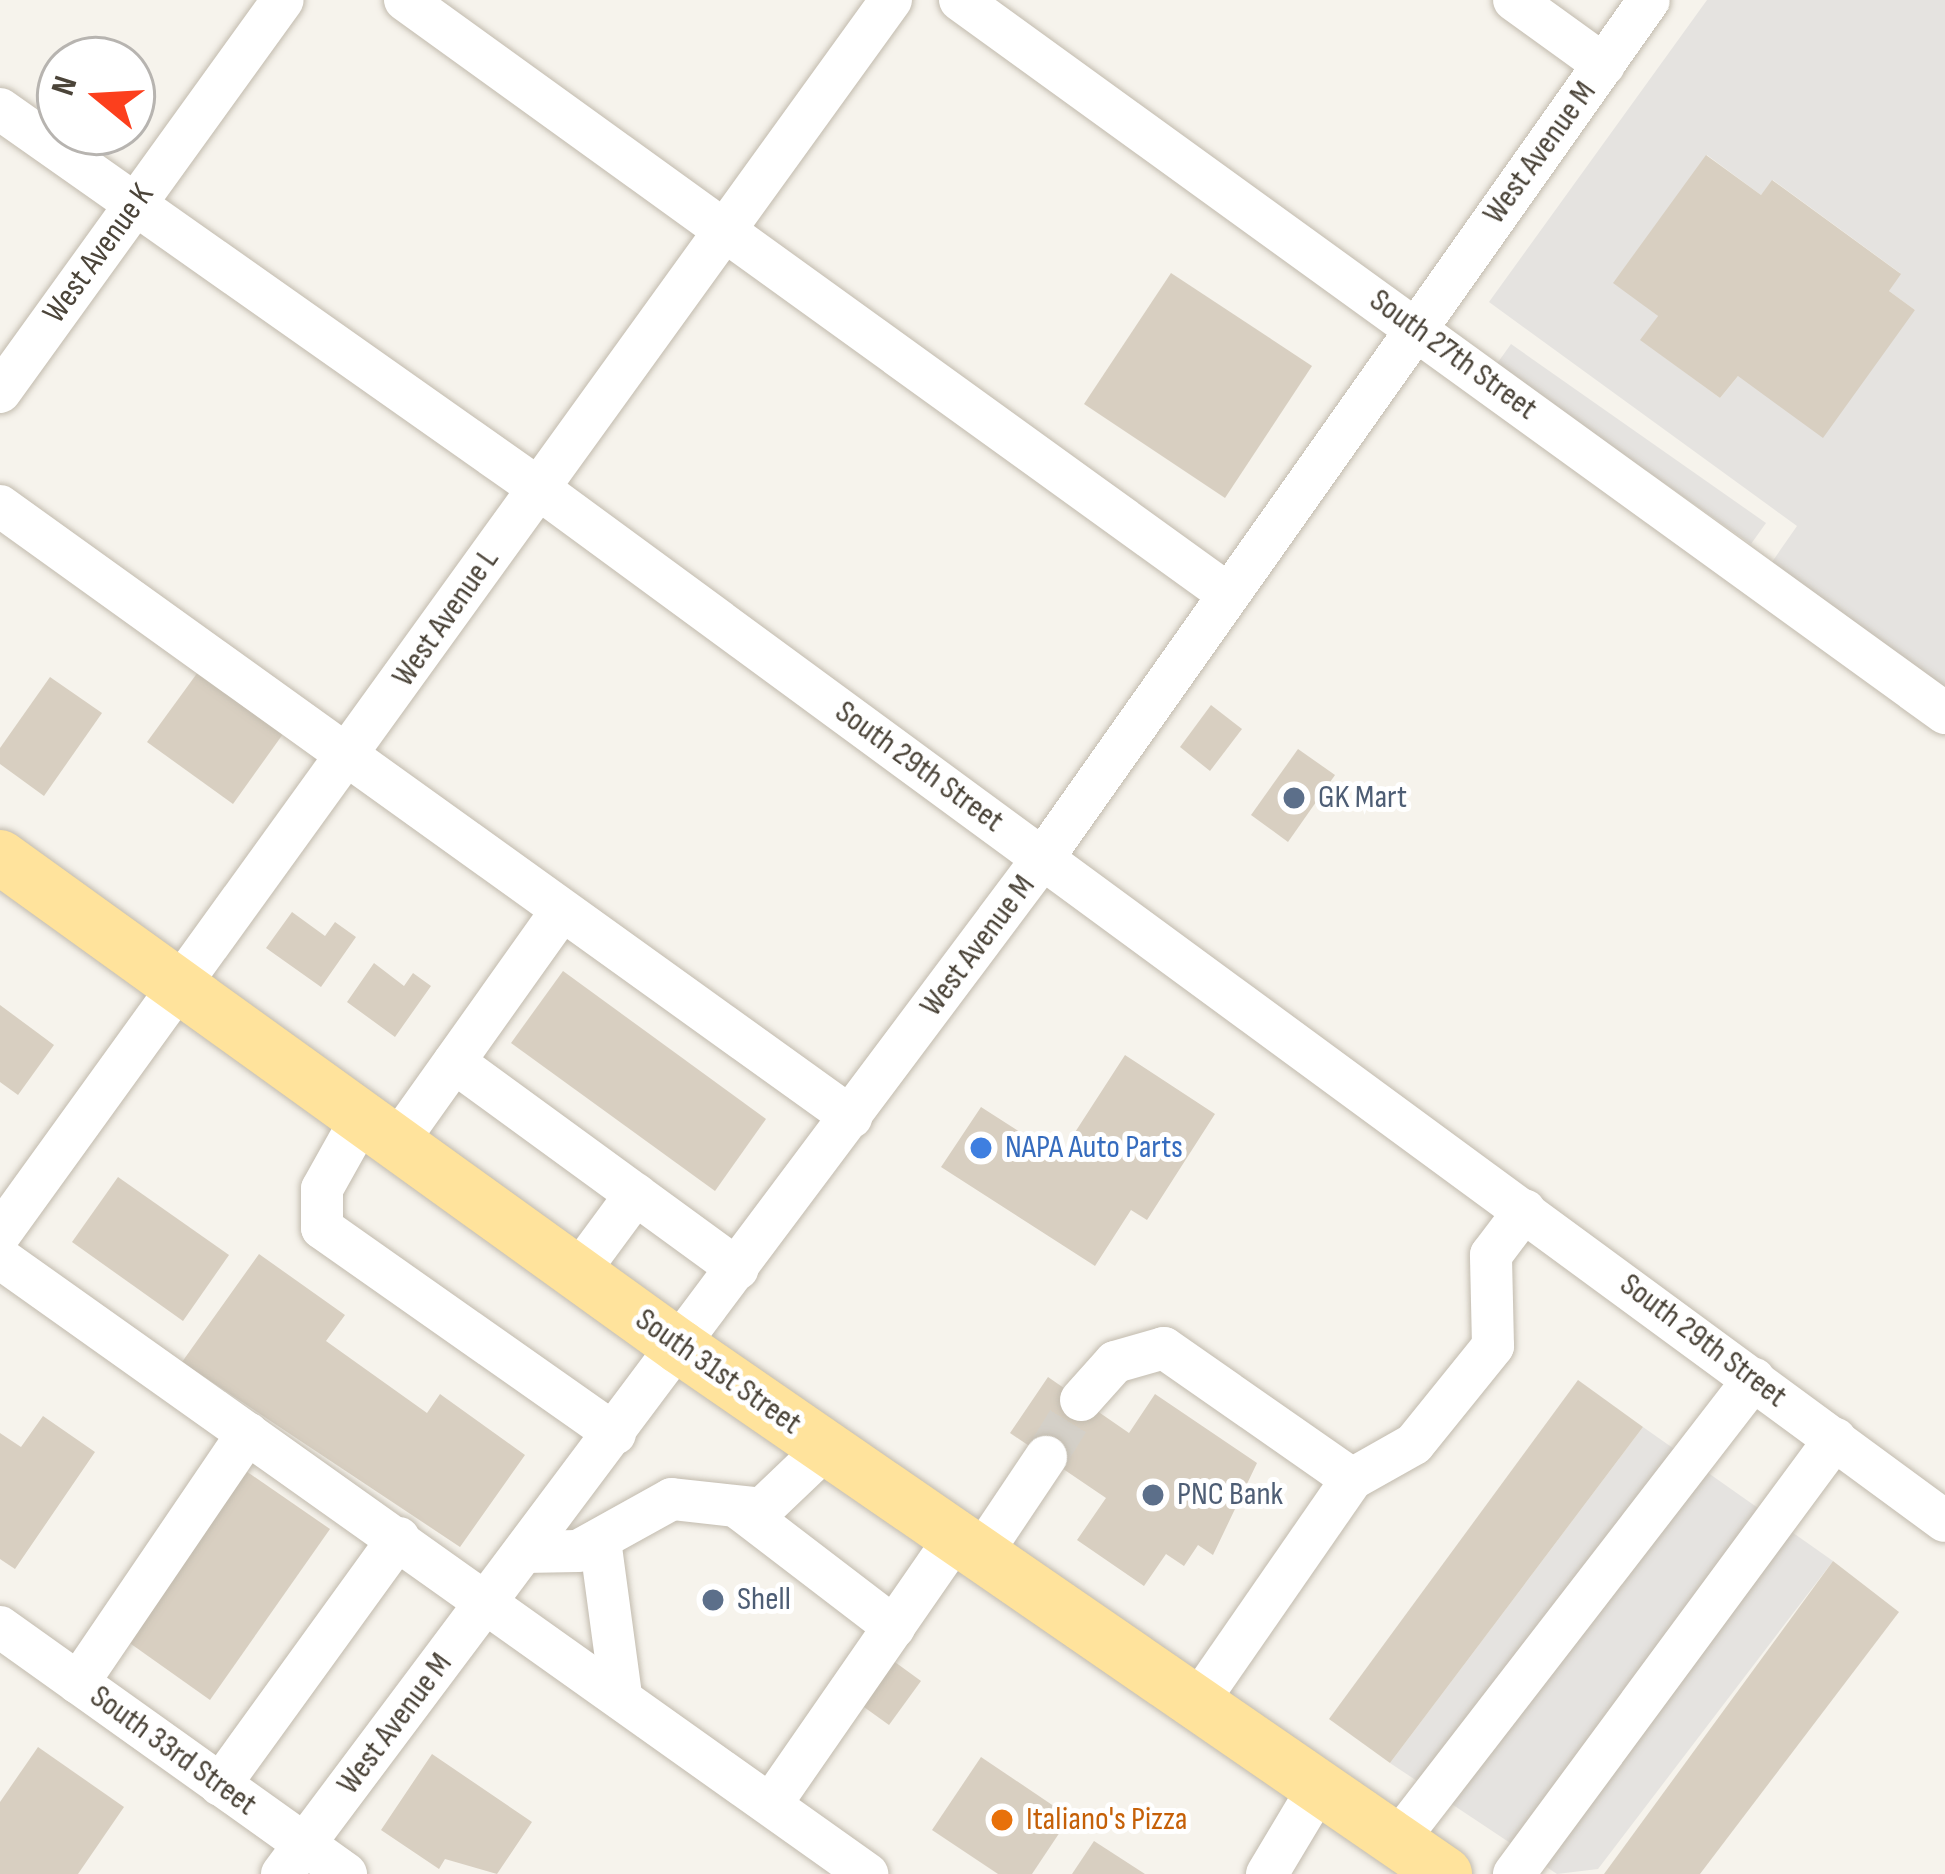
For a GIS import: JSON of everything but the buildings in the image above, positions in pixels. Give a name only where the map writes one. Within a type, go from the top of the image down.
[{"type":"main road","name":"South 31st Street","points":[[0,857],[181,994],[680,1347],[1445,1874]]},
{"type":"street","name":"West Avenue K","points":[[0,392],[283,0]]},
{"type":"street","points":[[405,0],[1228,595]]},
{"type":"street","name":"West Avenue L","points":[[0,1234],[181,994],[538,488],[891,0]]},
{"type":"street","name":"South 27th Street","points":[[960,0],[1945,713]]},
{"type":"street","points":[[1514,0],[1604,64]]},
{"type":"street","name":"West Avenue M","points":[[293,1859],[1043,858],[1649,0]]},
{"type":"street","name":"South 29th Street","points":[[0,110],[538,488],[1945,1521]]},
{"type":"street","points":[[0,506],[851,1117]]},
{"type":"street","points":[[562,910],[454,1062],[322,1189],[322,1228],[615,1433]]},
{"type":"street","points":[[454,1062],[738,1269]]},
{"type":"street","points":[[577,1274],[636,1195]]},
{"type":"street","points":[[1197,1703],[1352,1479],[1414,1444],[1493,1346],[1491,1255],[1525,1210]]},
{"type":"street","points":[[0,1258],[489,1599],[867,1874]]},
{"type":"street","points":[[1082,1400],[1115,1362],[1163,1348],[1352,1479]]},
{"type":"street","points":[[1397,1841],[1754,1379]]},
{"type":"street","points":[[78,1683],[248,1433]]},
{"type":"street","points":[[1514,1874],[1835,1439]]},
{"type":"street","points":[[525,1552],[601,1540],[672,1499],[741,1510],[769,1506],[826,1448]]},
{"type":"street","points":[[771,1804],[894,1627],[1046,1457]]},
{"type":"street","points":[[741,1510],[894,1627]]},
{"type":"street","points":[[220,1785],[399,1538]]},
{"type":"street","points":[[601,1540],[621,1695]]},
{"type":"street","name":"South 33rd Street","points":[[0,1627],[220,1785],[293,1859],[346,1874]]},
{"type":"street","points":[[1267,1874],[1318,1787]]},
{"type":"shaded area","points":[[1707,0],[1945,0],[1945,688],[1772,562],[1797,526],[1489,302]],"holes":[[[1707,155],[1761,195],[1773,180],[1900,273],[1889,291],[1915,310],[1738,376],[1720,398],[1641,340],[1658,316],[1614,282]]]},
{"type":"shaded area","points":[[1511,344],[1766,523],[1751,544],[1496,365]]},
{"type":"shaded area","points":[[1643,1427],[1833,1561],[1598,1869],[1557,1874],[1390,1763]]},
{"type":"tunnel","points":[[1046,1457],[1081,1400]]},
{"type":"place","name":"GK Mart","points":[[1294,798]]},
{"type":"place","name":"NAPA Auto Parts","points":[[981,1148]]},
{"type":"place","name":"PNC Bank","points":[[1153,1495]]},
{"type":"place","name":"Shell","points":[[713,1600]]},
{"type":"place","name":"Italiano's Pizza","points":[[1002,1820]]}]
